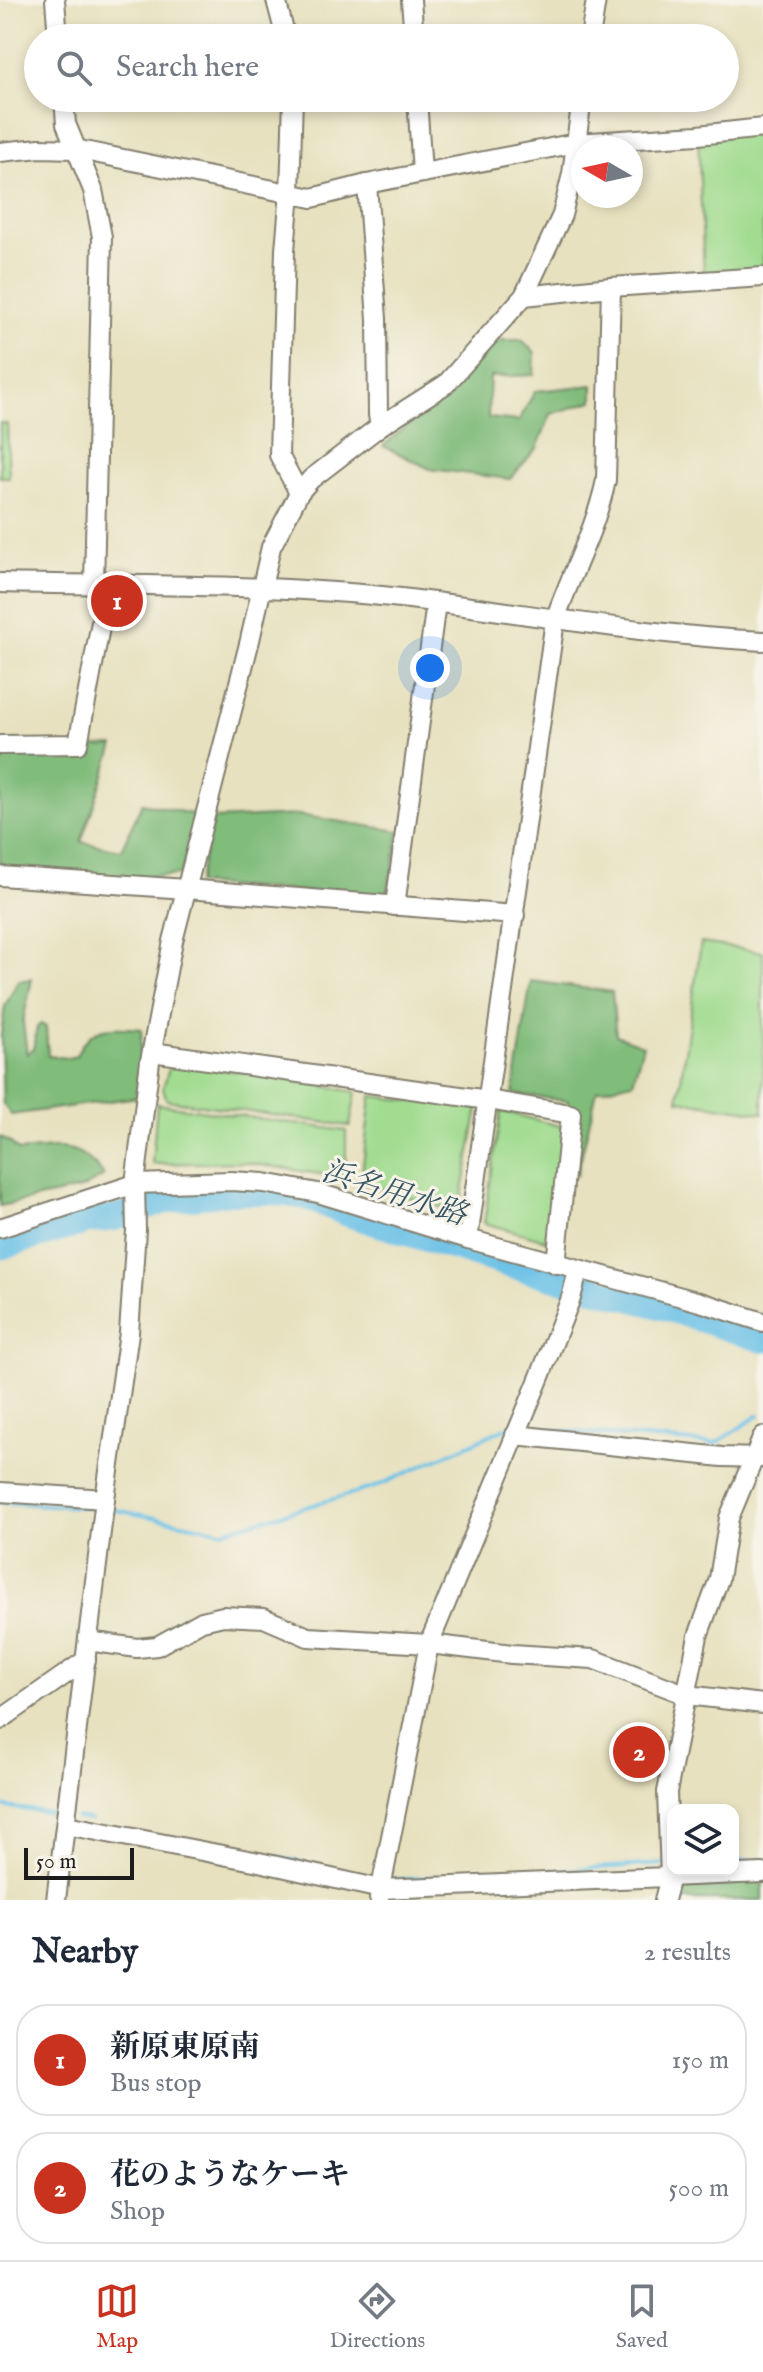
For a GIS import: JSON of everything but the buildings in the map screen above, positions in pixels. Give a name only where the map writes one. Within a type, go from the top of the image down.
[{"type":"street","points":[[55,0],[57,24]]},
{"type":"street","points":[[276,0],[282,24]]},
{"type":"street","points":[[411,0],[413,24]]},
{"type":"street","points":[[592,24],[596,0]]},
{"type":"street","points":[[0,745],[78,744],[101,585],[102,237],[93,190],[66,124],[65,112]]},
{"type":"street","points":[[293,112],[279,455],[299,493]]},
{"type":"street","points":[[418,112],[422,173]]},
{"type":"street","points":[[577,136],[580,112]]},
{"type":"street","points":[[643,139],[763,128]]},
{"type":"street","points":[[0,152],[75,149],[312,198],[367,184],[571,144]]},
{"type":"street","points":[[56,1900],[105,1499],[129,1333],[136,1230],[135,1192],[152,1052],[173,941],[271,547],[299,493],[334,460],[446,384],[524,296],[562,215],[571,169]]},
{"type":"street","points":[[367,184],[376,303],[380,426]]},
{"type":"street","points":[[524,296],[763,277]]},
{"type":"street","points":[[468,1239],[555,620],[600,509],[606,480],[611,287]]},
{"type":"street","points":[[0,583],[312,590],[699,638],[763,641]]},
{"type":"street","points":[[395,906],[436,603]]},
{"type":"street","points":[[0,876],[515,915]]},
{"type":"street","points":[[152,1052],[571,1114],[556,1264]]},
{"type":"street","points":[[0,1228],[135,1192],[231,1181],[264,1183],[318,1193],[556,1264],[575,1283],[700,1302],[763,1322]]},
{"type":"street","points":[[380,1894],[429,1644],[575,1283]]},
{"type":"street","points":[[515,1435],[722,1457],[759,1458]]},
{"type":"street","points":[[667,1804],[667,1792],[698,1636],[719,1579],[729,1518],[759,1458],[763,1436]]},
{"type":"street","points":[[0,1492],[105,1499]]},
{"type":"street","points":[[88,1641],[137,1648],[157,1646],[202,1621],[223,1616],[264,1618],[308,1637],[593,1659],[687,1695],[763,1704]]},
{"type":"street","points":[[0,1720],[86,1660]]},
{"type":"street","points":[[66,1825],[259,1862],[380,1894],[667,1868]]},
{"type":"street","points":[[739,1872],[763,1873]]},
{"type":"street","points":[[664,1900],[668,1876]]},
{"type":"green space","points":[[763,128],[763,275],[704,275],[698,135]]},
{"type":"green space","points":[[500,340],[522,340],[535,353],[534,375],[490,377],[488,418],[519,421],[535,391],[593,385],[593,401],[551,414],[537,448],[510,479],[430,469],[383,446],[463,377]]},
{"type":"green space","points":[[0,423],[7,424],[9,477],[0,477]]},
{"type":"green space","points":[[114,746],[81,842],[121,850],[142,803],[196,815],[181,875],[80,879],[0,868],[0,751]]},
{"type":"green space","points":[[298,815],[400,831],[387,898],[197,884],[213,819]]},
{"type":"green space","points":[[701,943],[763,952],[763,1113],[678,1100]]},
{"type":"green space","points":[[32,979],[23,1022],[27,1054],[33,1049],[37,1027],[41,1024],[46,1027],[48,1056],[68,1058],[76,1056],[95,1032],[112,1028],[142,1029],[137,1097],[11,1115],[3,1104],[1,1035],[5,1006],[18,981]]},
{"type":"green space","points":[[531,981],[612,992],[616,1035],[643,1045],[633,1082],[597,1090],[577,1175],[568,1174],[568,1101],[513,1094]]},
{"type":"green space","points":[[170,1065],[261,1074],[356,1092],[350,1126],[167,1100],[163,1088]]},
{"type":"green space","points":[[371,1096],[478,1108],[459,1213],[361,1182]]},
{"type":"green space","points":[[157,1104],[346,1131],[346,1178],[242,1162],[152,1164]]},
{"type":"green space","points":[[501,1111],[568,1128],[546,1240],[484,1223]]},
{"type":"green space","points":[[0,1137],[19,1151],[56,1148],[76,1151],[104,1176],[81,1189],[0,1206]]},
{"type":"green space","points":[[763,1881],[763,1900],[670,1900],[675,1883]]},
{"type":"waterway","name":"浜名用水路","points":[[0,1247],[89,1221],[115,1218],[169,1200],[229,1192],[272,1192],[306,1197],[348,1214],[512,1266],[663,1307],[763,1340]]},
{"type":"waterway","points":[[540,1429],[715,1444],[759,1415]]},
{"type":"waterway","points":[[116,1510],[223,1531],[375,1487],[510,1426]]},
{"type":"waterway","points":[[0,1502],[95,1508]]},
{"type":"waterway","points":[[0,1806],[58,1814]]},
{"type":"waterway","points":[[76,1818],[90,1820]]},
{"type":"waterway","points":[[275,1857],[358,1874]]},
{"type":"waterway","points":[[739,1861],[763,1860]]},
{"type":"waterway","points":[[391,1880],[664,1864]]},
{"type":"place","name":"新原東原南","points":[[117,601]]},
{"type":"place","name":"花のようなケーキ","points":[[639,1752]]}]
